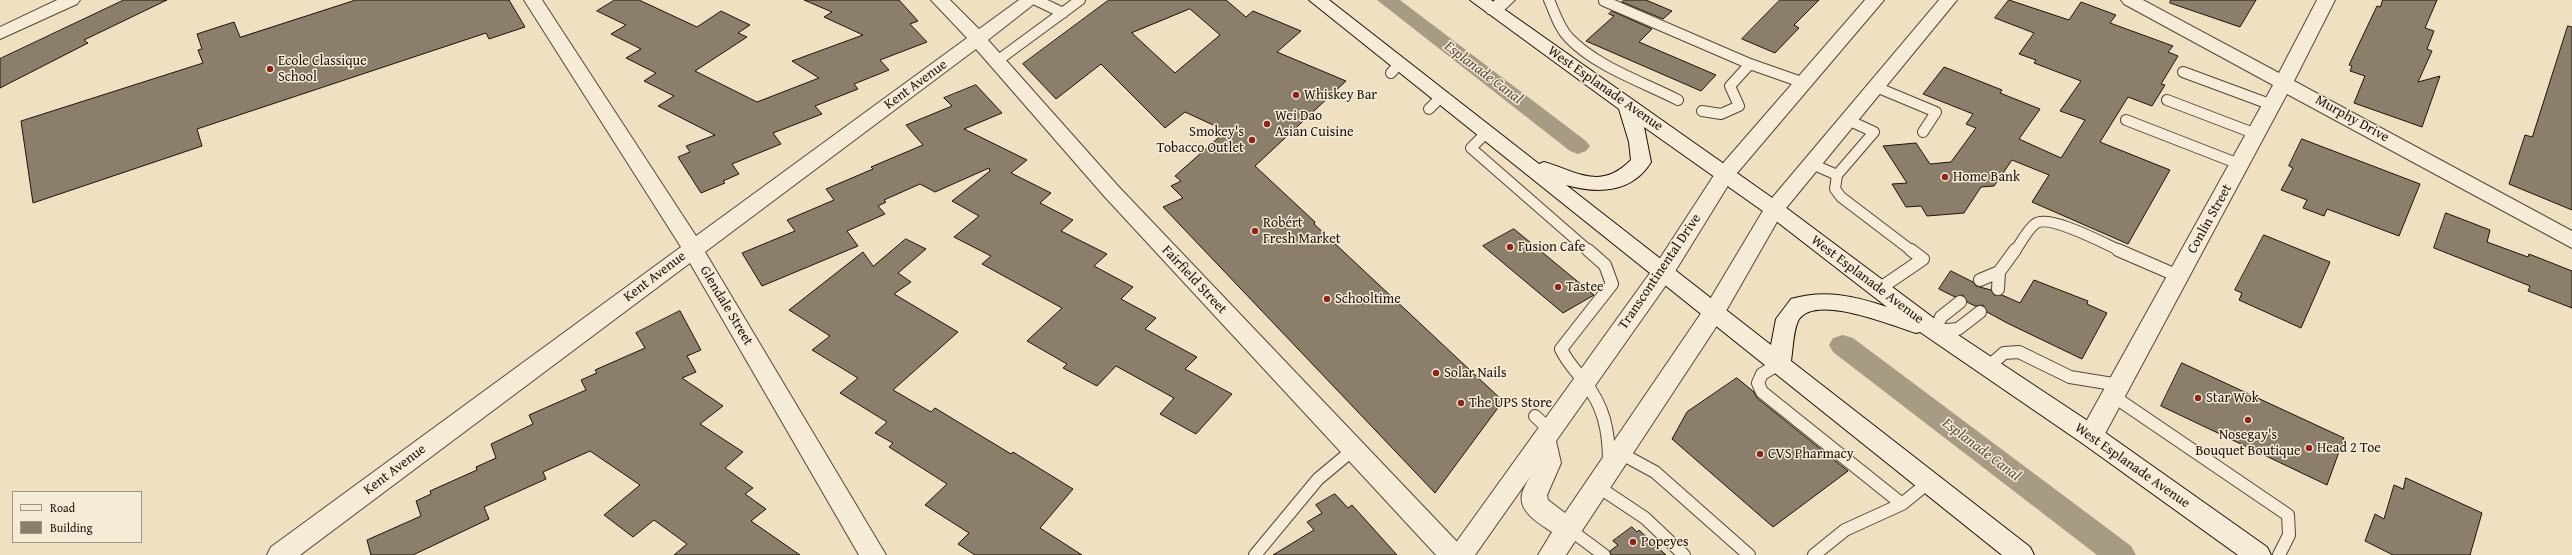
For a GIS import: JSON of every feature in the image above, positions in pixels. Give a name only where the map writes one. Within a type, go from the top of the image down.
[{"type":"street","points":[[0,34],[71,0]]},
{"type":"street","name":"Glendale Street","points":[[533,0],[693,250],[873,555]]},
{"type":"street","name":"Fairfield Street","points":[[940,0],[978,39],[1111,191],[1454,555]]},
{"type":"street","name":"Kent Avenue","points":[[288,552],[1030,0]]},
{"type":"street","points":[[1318,0],[1435,103],[1486,133],[2021,555]]},
{"type":"street","name":"Transcontinental Drive","points":[[1460,555],[1543,428],[1585,381],[1663,272],[1725,174],[1875,0]]},
{"type":"street","points":[[1551,555],[1714,312],[1774,209],[1948,0]]},
{"type":"street","name":"Murphy Drive","points":[[2130,0],[2284,82],[2572,240]]},
{"type":"street","name":"Conlin Street","points":[[2091,436],[2272,106],[2326,0]]},
{"type":"street","name":"West Esplanade Avenue","points":[[1493,3],[1628,105],[1774,209],[1934,331],[2091,436],[2258,555]]},
{"type":"street","points":[[1515,156],[1576,183],[1611,184],[1629,176],[1640,162],[1639,142],[1628,105]]},
{"type":"street","points":[[1779,364],[1787,319],[1799,305],[1822,301],[1863,307],[1934,331]]},
{"type":"street","points":[[1543,428],[1549,462],[1534,495],[1536,505],[1546,515],[1569,529]]},
{"type":"lane","points":[[1036,0],[1063,13]]},
{"type":"lane","points":[[997,61],[1080,0]]},
{"type":"lane","points":[[1549,0],[1560,26],[1569,38],[1589,52],[1678,100]]},
{"type":"lane","points":[[1604,1],[1750,64],[1804,83]]},
{"type":"lane","points":[[1702,111],[1720,115],[1732,112],[1739,106],[1733,97],[1730,86],[1750,64]]},
{"type":"lane","points":[[2183,72],[2272,106]]},
{"type":"lane","points":[[1876,87],[1936,112],[1923,132]]},
{"type":"lane","points":[[2167,100],[2256,134]]},
{"type":"lane","points":[[1848,120],[1874,132],[1837,175],[1834,182],[1834,189],[1841,197],[1923,259],[1879,289]]},
{"type":"lane","points":[[2126,120],[2239,164]]},
{"type":"lane","points":[[1486,133],[1471,148],[1605,265],[1612,284],[1561,349],[1566,363],[1585,381],[1602,406],[1610,429],[1609,469],[1645,518],[1684,555]]},
{"type":"lane","points":[[1812,164],[1837,175]]},
{"type":"lane","points":[[1980,280],[1999,272],[2035,224],[2043,220],[2056,223],[2178,276]]},
{"type":"lane","points":[[1998,289],[1999,272]]},
{"type":"lane","points":[[1934,331],[1940,317],[1960,302]]},
{"type":"lane","points":[[1934,331],[1958,328],[1980,312]]},
{"type":"lane","points":[[1988,367],[2004,353],[2019,352],[2070,377],[2116,391],[2288,515],[2289,535],[2279,555]]},
{"type":"lane","points":[[1779,364],[1762,374],[1758,383],[1762,392],[1902,504]]},
{"type":"lane","points":[[1255,555],[1318,479],[1354,449]]},
{"type":"lane","points":[[1609,469],[1655,472],[1741,550],[1749,555]]},
{"type":"lane","points":[[1814,555],[1845,530],[1902,504],[1929,482]]},
{"type":"lane","points":[[1569,529],[1604,555]]},
{"type":"building","points":[[124,0],[167,0],[84,40],[88,43],[0,88],[0,59]]},
{"type":"building","points":[[356,0],[509,0],[525,27],[489,39],[486,33],[197,129],[202,146],[33,203],[21,121],[203,63],[198,50],[202,49],[197,34],[234,22],[240,37]]},
{"type":"building","points":[[615,0],[639,0],[697,27],[721,11],[750,25],[738,33],[747,37],[695,71],[757,102],[819,78],[792,61],[863,35],[824,17],[832,12],[804,0],[899,0],[918,21],[910,24],[927,42],[880,60],[889,70],[854,84],[858,89],[815,106],[822,114],[773,133],[781,144],[732,164],[739,174],[723,181],[725,183],[701,193],[678,157],[690,152],[686,146],[715,135],[658,106],[674,96],[644,81],[656,73],[626,58],[641,49],[611,34],[626,25],[597,11]]},
{"type":"building","points":[[1109,0],[1226,0],[1246,17],[1253,11],[1301,31],[1277,52],[1346,81],[1255,166],[1315,222],[1314,224],[1503,401],[1435,493],[1163,207],[1183,198],[1171,186],[1181,181],[1175,176],[1226,131],[1185,112],[1165,128],[1101,64],[1056,99],[1023,64]],"holes":[[[1190,9],[1220,35],[1175,73],[1132,33]]]},
{"type":"building","points":[[1624,0],[1646,0],[1672,11],[1663,19],[1622,2]]},
{"type":"building","points":[[1780,0],[1819,0],[1794,25],[1799,28],[1775,53],[1742,39]]},
{"type":"building","points":[[2009,0],[2069,20],[2081,2],[2116,15],[2110,23],[2173,46],[2168,52],[2178,56],[2161,84],[2165,85],[2152,106],[2128,97],[2100,142],[2170,170],[2128,244],[2032,202],[2049,175],[2012,160],[1994,186],[1981,187],[1964,213],[1927,216],[1921,206],[1906,207],[1892,184],[1907,183],[1883,146],[1916,143],[1930,164],[1951,162],[1976,128],[1966,124],[1973,114],[1923,94],[1944,67],[2002,90],[2000,93],[2040,109],[2019,139],[2061,158],[2085,120],[2060,111],[2081,81],[2034,63],[2036,60],[2019,54],[2034,33],[1995,18]]},
{"type":"building","points":[[2171,0],[2256,0],[2240,27],[2170,3]]},
{"type":"building","points":[[2383,0],[2437,0],[2425,28],[2434,31],[2427,49],[2432,51],[2418,82],[2440,76],[2422,127],[2354,103],[2365,76],[2350,71],[2352,66],[2349,65],[2377,6],[2380,7]]},
{"type":"building","points":[[1612,11],[1652,29],[1639,42],[1716,75],[1701,91],[1586,41],[1614,16],[1609,14]]},
{"type":"building","points":[[2568,26],[2572,27],[2572,210],[2509,184],[2525,135],[2532,137]]},
{"type":"building","points":[[976,85],[1002,113],[964,129],[1027,160],[1011,173],[1051,193],[1040,203],[1073,220],[1061,231],[1107,254],[1094,266],[1133,287],[1121,299],[1156,318],[1145,329],[1197,357],[1185,369],[1232,394],[1196,434],[1160,414],[1174,398],[1116,366],[1097,386],[1063,368],[1067,364],[1027,341],[1062,308],[982,264],[991,256],[954,237],[979,216],[952,201],[990,171],[989,168],[935,192],[920,184],[884,200],[886,202],[878,206],[885,214],[847,231],[858,246],[762,286],[742,253],[795,231],[787,220],[834,200],[826,189],[873,169],[871,167],[923,145],[906,125],[952,106],[944,98]]},
{"type":"building","points":[[2302,139],[2420,184],[2399,236],[2327,209],[2324,216],[2303,208],[2307,200],[2281,190],[2293,168],[2289,166]]},
{"type":"building","points":[[2446,213],[2490,230],[2487,242],[2528,257],[2529,254],[2572,271],[2572,308],[2528,291],[2530,286],[2434,248]]},
{"type":"building","points":[[1514,229],[1594,295],[1563,313],[1483,246]]},
{"type":"building","points":[[2264,235],[2330,262],[2301,328],[2239,300],[2242,293],[2235,290]]},
{"type":"building","points":[[906,239],[926,249],[898,273],[911,282],[894,294],[958,332],[893,390],[931,412],[935,408],[1011,454],[1013,452],[1073,489],[1040,528],[1082,555],[975,555],[958,544],[969,533],[925,505],[947,484],[889,447],[893,443],[875,433],[887,422],[840,393],[858,378],[812,350],[830,336],[789,310],[863,252],[873,266]]},
{"type":"building","points":[[1951,271],[1973,282],[1976,286],[1991,290],[1994,295],[2002,295],[2020,303],[2034,280],[2088,301],[2087,304],[2107,313],[2082,359],[2007,323],[1987,312],[1983,305],[1975,306],[1967,302],[1963,295],[1955,297],[1939,289]]},
{"type":"building","points":[[680,311],[701,350],[687,356],[696,372],[682,378],[723,406],[700,424],[743,452],[725,468],[753,488],[745,494],[766,509],[751,521],[800,555],[674,555],[687,544],[654,520],[633,537],[604,515],[640,485],[590,451],[543,472],[546,479],[484,507],[489,519],[413,555],[371,555],[367,540],[421,516],[416,501],[431,494],[430,491],[477,470],[476,467],[496,458],[491,444],[533,424],[529,415],[586,390],[581,380],[597,373],[595,370],[645,348],[636,333]]},
{"type":"building","points":[[2182,363],[2344,438],[2327,485],[2161,406]]},
{"type":"building","name":"CVS Pharmacy","points":[[1737,378],[1754,392],[1757,398],[1848,471],[1773,527],[1672,439],[1687,412]]},
{"type":"building","points":[[2406,478],[2482,513],[2470,555],[2393,555],[2365,541],[2375,514],[2384,519],[2394,485],[2403,489]]},
{"type":"building","points":[[1335,494],[1348,508],[1352,505],[1397,555],[1273,555],[1314,530],[1307,522],[1322,513],[1316,505]]},
{"type":"building","name":"Popeyes","points":[[1632,527],[1637,532],[1639,530],[1666,555],[1611,555],[1610,551],[1618,545],[1613,541]]},
{"type":"waterway","name":"Esplanade Canal","points":[[1387,0],[1578,146]]},
{"type":"waterway","name":"Esplanade Canal","points":[[1843,345],[2120,555]]},
{"type":"place","name":"Ecole Classique School","points":[[270,69]]},
{"type":"place","name":"Whiskey Bar","points":[[1296,95]]},
{"type":"place","name":"Wei Dao Asian Cuisine","points":[[1267,124]]},
{"type":"place","name":"Smokey's Tobacco Outlet","points":[[1252,140]]},
{"type":"place","name":"Home Bank","points":[[1945,177]]},
{"type":"place","name":"Robért Fresh Market","points":[[1255,231]]},
{"type":"place","name":"Fusion Cafe","points":[[1510,247]]},
{"type":"place","name":"Tastee","points":[[1558,287]]},
{"type":"place","name":"Schooltime","points":[[1327,299]]},
{"type":"place","name":"Solar Nails","points":[[1436,373]]},
{"type":"place","name":"Star Wok","points":[[2198,398]]},
{"type":"place","name":"The UPS Store","points":[[1461,403]]},
{"type":"place","name":"Nosegay's Bouquet Boutique","points":[[2248,420]]},
{"type":"place","name":"Head 2 Toe","points":[[2309,448]]},
{"type":"place","name":"CVS Pharmacy","points":[[1760,454]]},
{"type":"place","name":"Popeyes","points":[[1633,542]]}]
